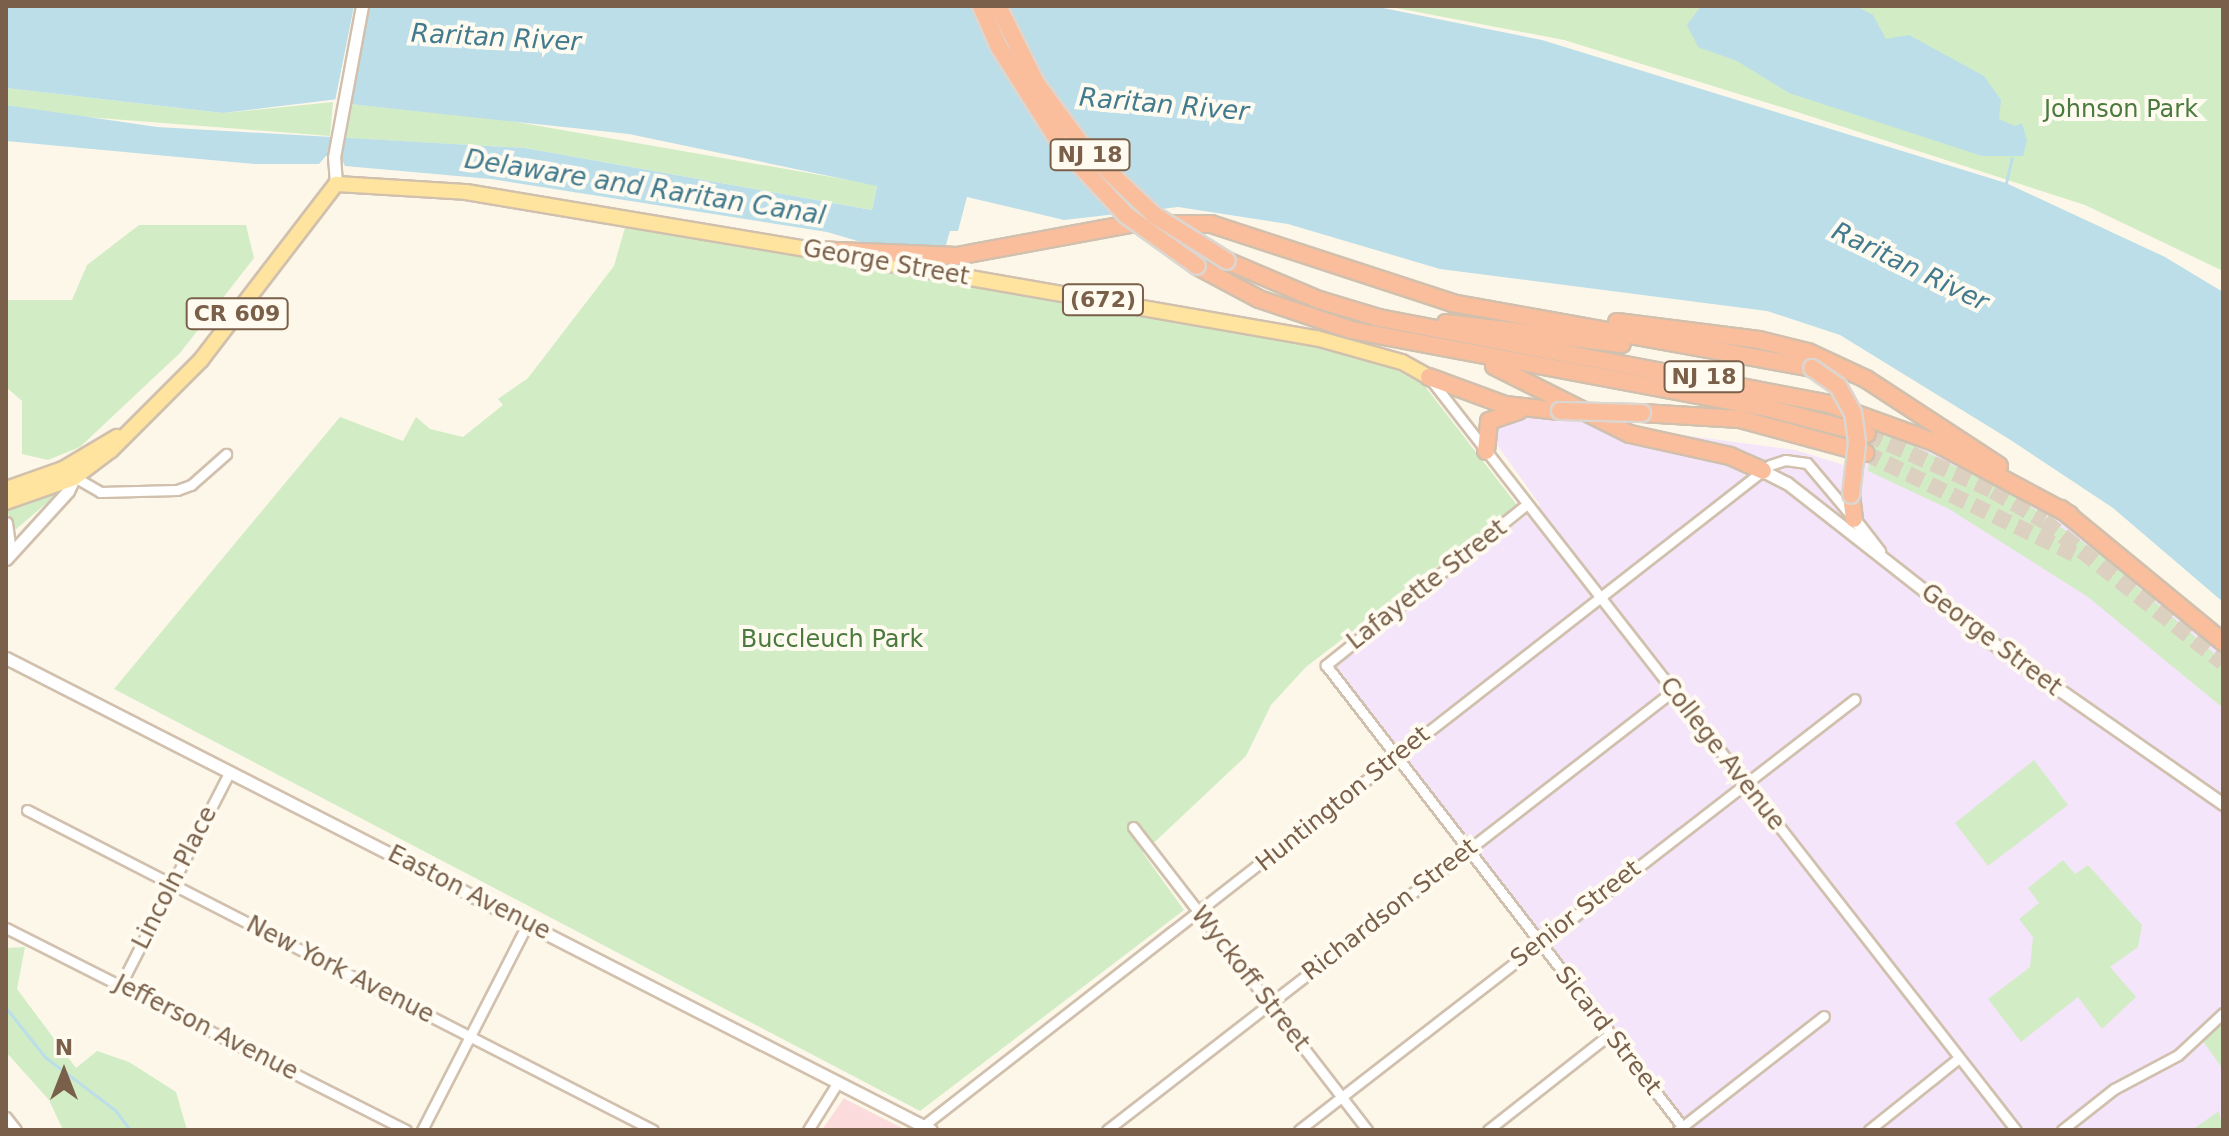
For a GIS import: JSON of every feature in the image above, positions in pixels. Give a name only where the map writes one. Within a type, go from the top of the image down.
[{"type":"highway","name":"NJ 18","points":[[981,6],[1027,95],[1060,144],[1126,215],[1197,266],[1298,314],[1451,350],[1752,405],[1867,434]]},
{"type":"highway","name":"NJ 18","points":[[998,6],[1036,83],[1084,148],[1154,215],[1227,261],[1319,300],[1439,332],[1760,387],[1829,404],[1934,442],[2070,515],[2223,642]]},
{"type":"highway","points":[[814,250],[957,256],[1172,221],[1239,232],[1452,303],[1812,368],[1838,386],[1853,413],[1857,443],[1851,495],[1854,519]]},
{"type":"highway","points":[[1319,300],[1443,322],[1731,354]]},
{"type":"highway","points":[[1452,303],[1759,340],[1808,352],[1866,379],[2070,515]]},
{"type":"highway","points":[[1451,350],[1512,372],[1630,434],[1730,456],[1763,471]]},
{"type":"highway","points":[[1429,377],[1529,410],[1740,419],[1865,453]]},
{"type":"highway","points":[[1486,451],[1489,421],[1529,410]]},
{"type":"main road","name":"George Street","points":[[336,184],[466,192],[1316,338],[1391,358],[1429,377]]},
{"type":"main road","name":"CR 609","points":[[6,489],[69,473],[125,433],[201,360],[336,184]]},
{"type":"main road","points":[[6,502],[69,473]]},
{"type":"street","points":[[336,184],[334,157],[362,6]]},
{"type":"street","name":"College Avenue","points":[[1429,377],[2016,1130]]},
{"type":"street","points":[[8,555],[68,491],[69,473],[100,492],[177,490],[191,485],[226,454]]},
{"type":"street","points":[[1763,471],[1785,460],[1807,463],[1893,566]]},
{"type":"street","name":"George Street","points":[[1763,471],[1787,483],[1978,633],[2223,804]]},
{"type":"street","name":"Huntington Street","points":[[927,1128],[1396,755],[1763,471]]},
{"type":"street","name":"Lafayette Street","points":[[1326,665],[1527,504]]},
{"type":"street","points":[[6,523],[8,555]]},
{"type":"street","name":"Easton Avenue","points":[[6,658],[927,1128]]},
{"type":"street","name":"Sicard Street","points":[[1326,665],[1681,1129]]},
{"type":"street","name":"Richardson Street","points":[[1107,1130],[1673,691]]},
{"type":"street","name":"Senior Street","points":[[1299,1130],[1855,699]]},
{"type":"street","name":"Lincoln Place","points":[[121,984],[230,771]]},
{"type":"street","name":"New York Avenue","points":[[27,810],[653,1130]]},
{"type":"street","name":"Wyckoff Street","points":[[1133,827],[1367,1130]]},
{"type":"street","points":[[422,1130],[528,923]]},
{"type":"street","name":"Jefferson Avenue","points":[[6,928],[406,1130]]},
{"type":"street","points":[[2062,1130],[2114,1089],[2178,1055],[2223,1013]]},
{"type":"street","points":[[1681,1129],[1824,1016]]},
{"type":"street","points":[[1488,1130],[1610,1034]]},
{"type":"street","points":[[1869,1130],[1959,1058]]},
{"type":"street","points":[[808,1130],[838,1082]]},
{"type":"street","points":[[6,1117],[16,1130]]},
{"type":"shaded area","points":[[1524,414],[1795,450],[1863,471],[1869,417],[1964,456],[2100,543],[2223,644],[2223,1130],[1692,1130],[1325,673],[1540,505],[1488,432],[1495,421]]},
{"type":"shaded area","points":[[845,1099],[906,1130],[822,1130]]},
{"type":"green space","name":"Johnson Park","points":[[1386,6],[2223,6],[2223,271],[2085,205],[1794,111],[1564,40]]},
{"type":"green space","points":[[6,88],[223,113],[333,102],[330,136],[73,116],[6,105]]},
{"type":"green space","points":[[350,104],[500,119],[877,185],[872,210],[525,148],[343,138]]},
{"type":"green space","name":"Buccleuch Park","points":[[626,224],[1320,344],[1375,359],[1424,385],[1517,505],[1306,667],[1271,705],[1246,756],[1143,853],[1184,910],[920,1111],[114,689],[340,417],[403,441],[416,417],[430,429],[463,437],[503,405],[498,399],[528,378],[614,266]]},
{"type":"green space","points":[[139,225],[246,225],[254,258],[180,353],[80,447],[48,460],[22,454],[22,401],[6,387],[6,300],[72,300],[87,265]]},
{"type":"green space","points":[[1874,426],[2015,496],[2100,554],[2223,661],[2223,708],[2088,597],[1949,509],[1868,471]]},
{"type":"green space","points":[[61,486],[63,489],[14,531],[6,507]]},
{"type":"green space","points":[[2034,760],[2068,805],[1988,866],[1955,823]]},
{"type":"green space","points":[[2063,860],[2075,874],[2088,865],[2142,925],[2138,947],[2110,967],[2136,997],[2102,1029],[2078,997],[2021,1042],[1988,999],[2030,967],[2033,937],[2019,919],[2039,903],[2028,888]]},
{"type":"green space","points":[[25,947],[17,989],[76,1068],[97,1051],[129,1062],[176,1092],[187,1130],[63,1130],[49,1100],[6,1052],[6,948]]},
{"type":"green space","points":[[2223,1019],[2223,1069],[2202,1040]]},
{"type":"green space","points":[[2219,1111],[2223,1130],[2192,1130]]},
{"type":"water","points":[[6,6],[1373,6],[1542,40],[2006,183],[2165,257],[2223,292],[2223,602],[2113,508],[2009,439],[1840,335],[1767,311],[1440,269],[1288,224],[1178,207],[1064,220],[967,197],[958,231],[950,231],[945,248],[934,248],[861,242],[827,232],[491,179],[345,166],[340,156],[326,156],[319,164],[254,164],[6,141],[6,105],[157,127],[525,148],[872,210],[877,186],[629,134],[350,104],[347,98],[223,113],[6,88]]},
{"type":"water","points":[[1701,6],[1856,6],[1873,15],[1886,39],[1909,35],[1984,76],[2001,100],[1999,119],[2015,126],[2022,123],[2027,141],[2023,156],[1982,156],[1789,93],[1737,61],[1698,47],[1687,25]]},
{"type":"pier","points":[[354,6],[368,6],[348,107],[339,101],[334,106]]},
{"type":"waterway","points":[[2006,183],[2012,158]]},
{"type":"waterway","points":[[6,1008],[45,1057],[115,1110],[130,1130]]},
{"type":"tunnel","points":[[1867,434],[1993,491],[2044,521],[2223,663]]},
{"type":"tunnel","points":[[1865,453],[2076,555]]},
{"type":"water label","name":"Raritan River","points":[[496,38]]},
{"type":"water label","name":"Raritan River","points":[[1164,105]]},
{"type":"water label","name":"Delaware and Raritan Canal","points":[[645,188]]},
{"type":"water label","name":"Raritan River","points":[[1910,267]]}]
